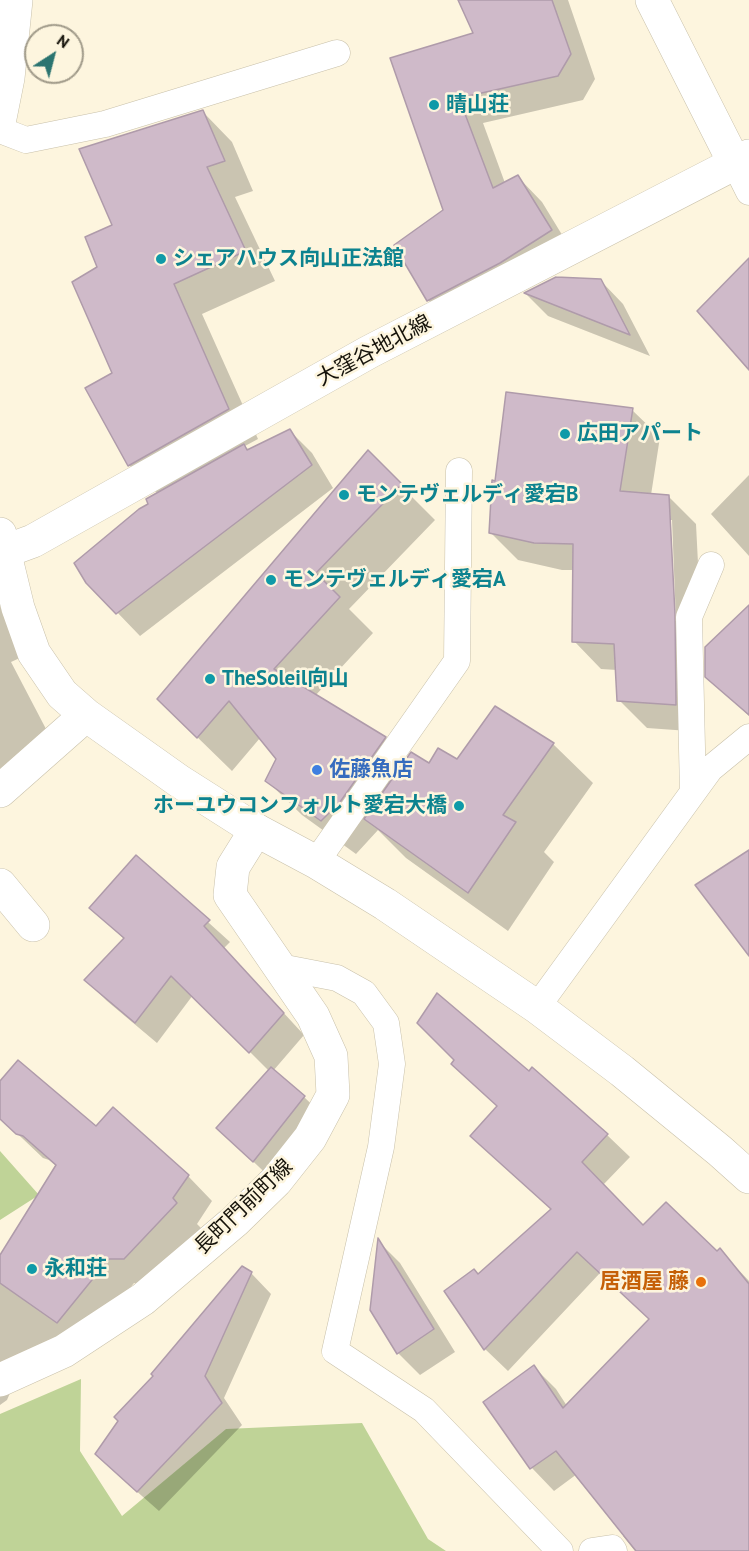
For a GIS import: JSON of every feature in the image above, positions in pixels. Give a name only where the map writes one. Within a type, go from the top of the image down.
[{"type":"street","points":[[0,118],[8,78],[16,0]]},
{"type":"street","points":[[651,0],[744,171]]},
{"type":"street","name":"大窪谷地北線","points":[[2,543],[33,541],[369,352],[744,171]]},
{"type":"street","points":[[2,543],[18,608],[34,653],[62,693],[86,715],[178,781],[256,830],[316,862],[386,904],[537,1007],[631,1079],[749,1177]]},
{"type":"street","points":[[0,791],[86,715]]},
{"type":"street","name":"長町門前町線","points":[[0,1380],[64,1351],[143,1299],[235,1221],[276,1181],[310,1138],[333,1095],[331,1056],[313,1016],[230,895],[233,867],[256,830]]},
{"type":"street","points":[[0,885],[33,925]]},
{"type":"lane","points":[[0,130],[26,140],[105,124],[337,53]]},
{"type":"lane","points":[[316,862],[457,661],[459,471]]},
{"type":"lane","points":[[693,792],[689,617],[711,565]]},
{"type":"lane","points":[[537,1007],[710,769],[749,737]]},
{"type":"lane","points":[[280,967],[337,978],[364,993],[386,1023],[392,1065],[381,1147],[335,1351],[424,1410],[560,1551]]},
{"type":"lane","points":[[592,1551],[612,1548],[614,1551]]},
{"type":"green space","points":[[0,1151],[39,1195],[0,1220]]},
{"type":"green space","points":[[81,1379],[80,1451],[122,1516],[226,1429],[362,1423],[428,1539],[446,1551],[0,1551],[0,1414]]},
{"type":"building","points":[[458,0],[552,0],[571,54],[558,76],[459,98],[493,188],[518,175],[552,230],[500,263],[427,301],[394,245],[443,210],[390,58],[473,33]]},
{"type":"building","points":[[203,110],[225,161],[207,167],[246,251],[174,284],[229,409],[128,466],[85,388],[112,373],[72,282],[97,267],[85,237],[112,225],[79,149]]},
{"type":"building","points":[[749,258],[749,370],[697,311]]},
{"type":"building","points":[[556,277],[601,279],[630,335],[524,293]]},
{"type":"building","points":[[506,392],[633,408],[620,491],[669,495],[675,614],[676,705],[617,701],[614,644],[572,642],[573,544],[534,543],[489,533],[492,480],[495,481]]},
{"type":"building","points":[[290,429],[312,465],[116,614],[86,583],[74,563],[148,504],[146,499],[244,444],[247,450]]},
{"type":"building","points":[[368,450],[402,484],[316,573],[340,597],[274,669],[386,737],[340,802],[321,821],[265,781],[276,759],[229,701],[197,738],[157,699]]},
{"type":"building","points":[[749,605],[749,715],[705,677],[705,647]]},
{"type":"building","name":"ホーユウコンフォルト愛宕大橋","points":[[495,706],[554,743],[503,815],[516,822],[468,893],[364,819],[411,752],[429,763],[438,748],[457,759]]},
{"type":"building","points":[[749,850],[749,956],[695,885]]},
{"type":"building","points":[[136,855],[210,920],[204,926],[284,1013],[249,1053],[171,976],[135,1023],[84,980],[124,938],[89,908]]},
{"type":"building","points":[[437,993],[529,1071],[532,1067],[608,1134],[582,1162],[643,1225],[666,1202],[717,1251],[720,1248],[749,1284],[749,1551],[636,1551],[556,1451],[530,1469],[483,1402],[534,1365],[563,1408],[649,1319],[577,1252],[484,1350],[444,1291],[474,1269],[478,1274],[551,1209],[470,1136],[497,1106],[451,1064],[454,1060],[417,1023]]},
{"type":"building","points":[[18,1060],[96,1126],[113,1107],[189,1175],[173,1198],[177,1203],[124,1259],[109,1259],[57,1323],[0,1283],[0,1255],[56,1165],[0,1119],[0,1081]]},
{"type":"building","points":[[271,1067],[305,1096],[253,1162],[216,1128]]},
{"type":"building","points":[[378,1238],[434,1329],[397,1354],[370,1310]]},
{"type":"building","points":[[242,1266],[252,1272],[205,1376],[222,1403],[137,1492],[95,1454],[118,1421],[114,1417],[153,1376],[151,1374]]},
{"type":"place","name":"晴山荘","points":[[434,105]]},
{"type":"place","name":"シェアハウス向山正法館","points":[[161,259]]},
{"type":"place","name":"広田アパート","points":[[565,434]]},
{"type":"place","name":"モンテヴェルディ愛宕B","points":[[344,495]]},
{"type":"place","name":"モンテヴェルディ愛宕A","points":[[271,580]]},
{"type":"place","name":"TheSoleil向山","points":[[210,679]]},
{"type":"place","name":"佐藤魚店","points":[[317,770]]},
{"type":"place","name":"ホーユウコンフォルト愛宕大橋","points":[[459,806]]},
{"type":"place","name":"永和荘","points":[[32,1269]]},
{"type":"place","name":"居酒屋 藤","points":[[701,1282]]}]
